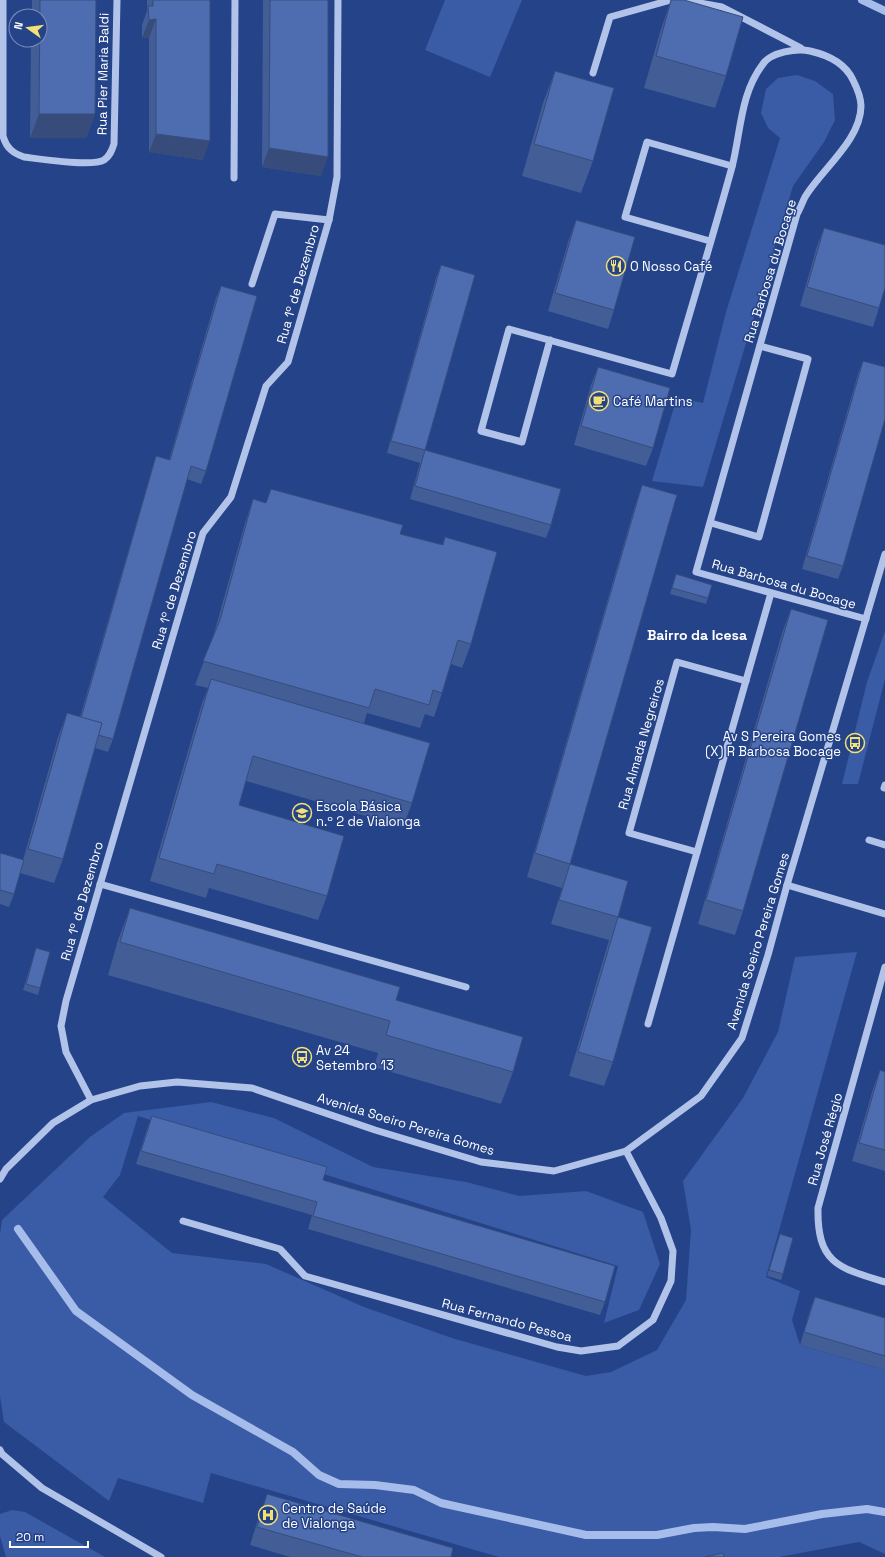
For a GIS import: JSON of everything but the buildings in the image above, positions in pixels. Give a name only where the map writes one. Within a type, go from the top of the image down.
[{"type":"street","name":"Rua Pier Maria Baldi","points":[[3,0],[3,136],[5,144],[16,154],[24,157],[91,163],[104,159],[110,153],[114,144],[117,0]]},
{"type":"street","points":[[234,178],[235,0]]},
{"type":"street","name":"Rua 1º de Dezembro","points":[[91,1100],[66,1052],[62,1026],[66,1001],[203,533],[231,497],[266,386],[288,362],[329,220],[337,177],[338,0]]},
{"type":"street","points":[[593,73],[610,17],[671,0]]},
{"type":"street","points":[[683,0],[722,6],[801,48]]},
{"type":"street","name":"Rua Barbosa du Bocage","points":[[550,340],[672,374],[732,166],[746,96],[753,77],[764,62],[782,52],[801,48],[821,53],[836,60],[849,72],[858,90],[861,106],[858,122],[850,139],[805,197],[797,214],[711,524],[696,572],[866,620]]},
{"type":"street","points":[[710,241],[625,217],[647,142],[732,166]]},
{"type":"street","points":[[252,284],[275,214],[329,220]]},
{"type":"street","points":[[509,329],[550,340],[522,442],[481,431],[509,329]]},
{"type":"street","points":[[711,524],[759,537],[808,359],[760,346]]},
{"type":"street","name":"Avenida Soeiro Pereira Gomes","points":[[0,1179],[6,1169],[53,1122],[91,1100],[140,1086],[177,1082],[252,1088],[375,1130],[481,1162],[554,1171],[626,1151],[701,1096],[742,1038],[768,955],[787,885],[885,554]]},
{"type":"street","points":[[648,1024],[771,593]]},
{"type":"street","name":"Rua Almada Negreiros","points":[[697,852],[629,833],[673,677],[678,662],[746,681]]},
{"type":"street","points":[[869,840],[885,845]]},
{"type":"street","points":[[100,884],[466,987]]},
{"type":"street","points":[[787,885],[885,914]]},
{"type":"street","name":"Rua José Régio","points":[[885,967],[818,1208],[818,1229],[822,1246],[833,1260],[848,1270],[885,1282]]},
{"type":"street","name":"Rua Fernando Pessoa","points":[[183,1221],[280,1249],[305,1276],[558,1347],[581,1351],[618,1346],[652,1320],[671,1280],[673,1251],[661,1218],[626,1151]]},
{"type":"street","points":[[1,1454],[42,1488],[161,1557]]},
{"type":"shaded area","points":[[445,0],[522,0],[490,77],[425,50]]},
{"type":"shaded area","points":[[797,75],[815,81],[833,94],[835,120],[824,142],[793,186],[703,487],[652,481],[677,397],[703,403],[726,312],[780,138],[768,128],[761,113],[766,89],[778,78]]},
{"type":"shaded area","points":[[885,631],[885,679],[858,784],[842,784],[867,682]]},
{"type":"shaded area","points":[[857,952],[766,1277],[800,1291],[792,1320],[800,1345],[885,1370],[885,1554],[859,1542],[779,1557],[499,1557],[211,1473],[203,1503],[118,1478],[109,1501],[4,1422],[0,1396],[0,1234],[2,1220],[90,1137],[124,1113],[211,1102],[274,1118],[373,1167],[466,1182],[519,1196],[586,1191],[643,1212],[660,1264],[639,1310],[604,1323],[618,1266],[138,1116],[120,1175],[103,1197],[172,1253],[266,1264],[364,1307],[452,1338],[586,1376],[611,1372],[657,1350],[686,1300],[691,1230],[683,1181],[743,1098],[778,1032],[795,957]]},
{"type":"shaded area","points":[[12,1510],[25,1512],[105,1557],[6,1557],[0,1536],[0,1514]]},
{"type":"waterway","points":[[862,0],[885,11]]},
{"type":"waterway","points":[[18,1229],[76,1311],[192,1395],[293,1452],[319,1475],[339,1484],[375,1485],[414,1490],[441,1503],[586,1535],[657,1535],[694,1528],[713,1527],[745,1529],[822,1514],[867,1509],[885,1512]]},
{"type":"place","name":"O Nosso Café","points":[[616,266]]},
{"type":"place","name":"Café Martins","points":[[599,401]]},
{"type":"place","name":"Av S Pereira Gomes (X) R Barbosa Bocage","points":[[855,743]]},
{"type":"place","name":"Escola Básica n.º 2 de Vialonga","points":[[302,813]]},
{"type":"place","name":"Av 24 Setembro 13","points":[[302,1057]]},
{"type":"place","name":"Centro de Saúde de Vialonga","points":[[268,1515]]},
{"type":"district","name":"Bairro da Icesa","points":[[697,635]]}]
